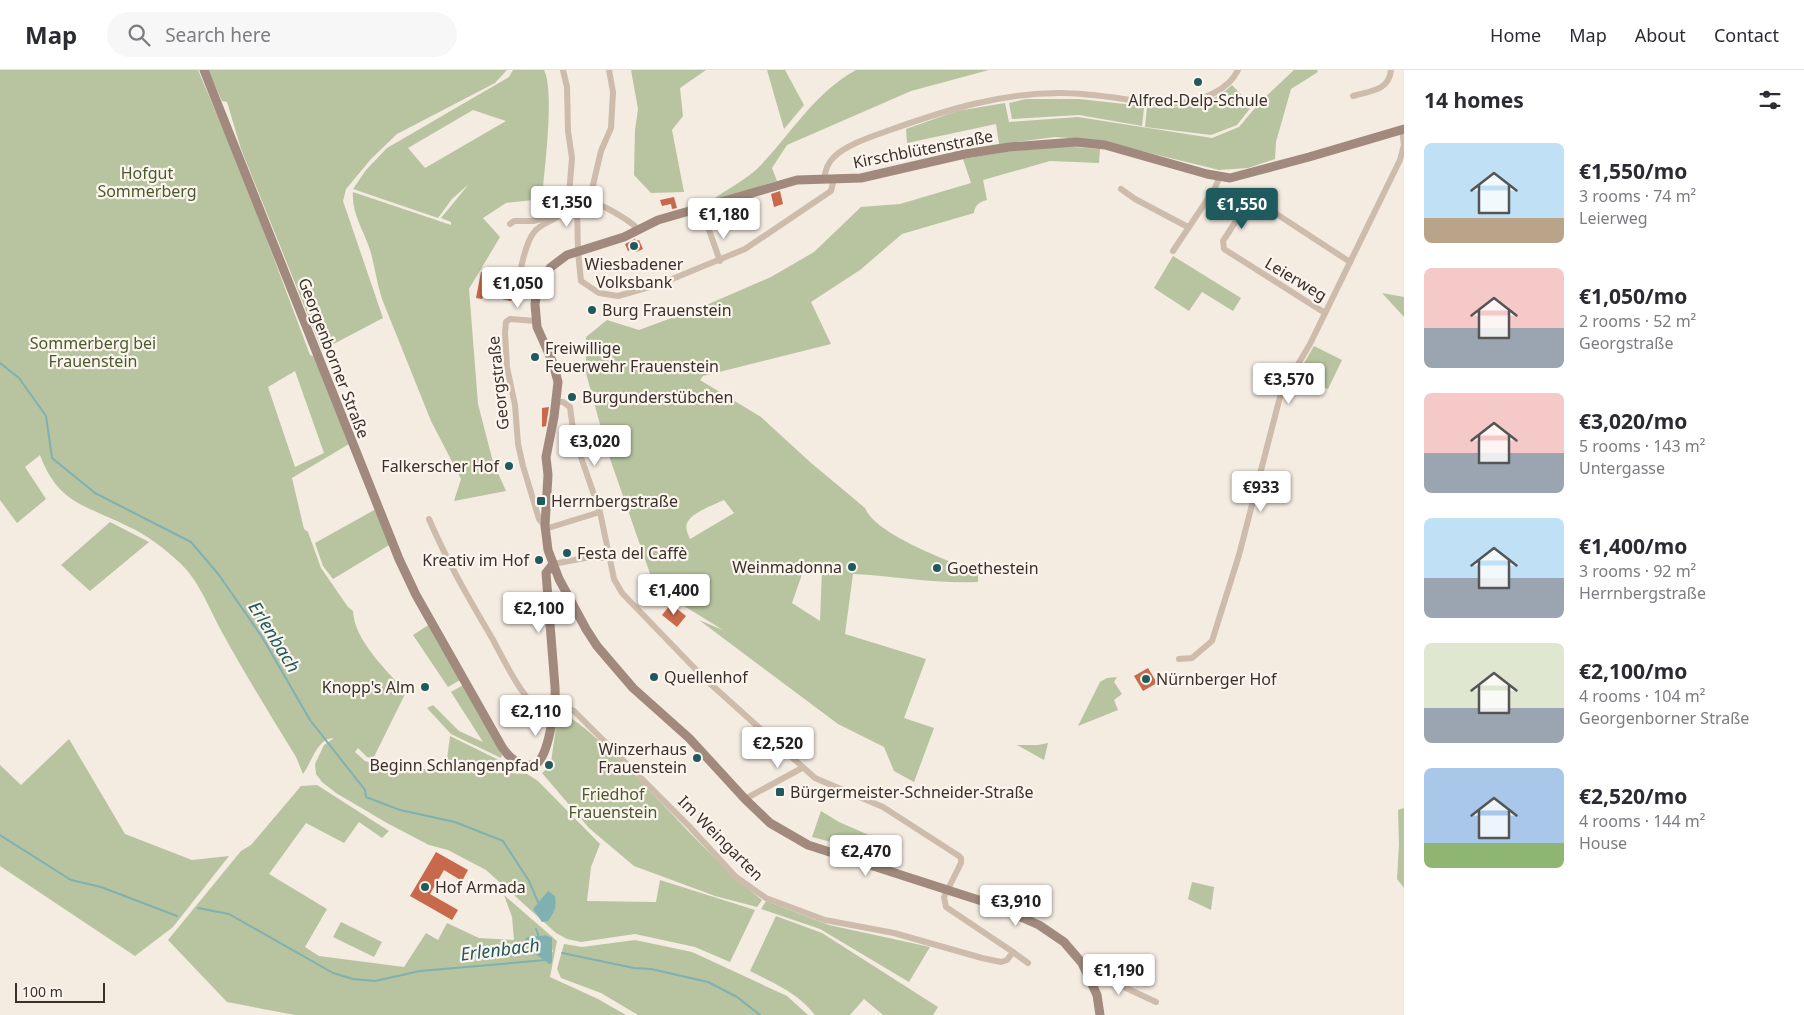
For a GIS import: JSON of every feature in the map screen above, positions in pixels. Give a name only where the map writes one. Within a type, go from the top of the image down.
[{"type":"main road","name":"Georgenborner Straße","points":[[204,70],[399,559],[416,595],[499,743],[511,759],[526,766],[539,763],[544,756],[555,703],[546,573],[553,564]]},
{"type":"main road","name":"Kirschblütenstraße","points":[[1100,1015],[1097,995],[1086,968],[1064,942],[1039,926],[1002,908],[794,839],[770,823],[745,799],[695,744],[633,688],[612,665],[586,629],[553,564],[548,550],[545,527],[548,475],[546,457],[558,382],[555,369],[536,320],[535,304],[537,291],[553,264],[578,252],[624,237],[658,220],[797,180],[870,177],[974,152],[1025,145],[1076,142],[1105,146],[1219,178],[1245,175],[1403,129]]},
{"type":"street","points":[[563,70],[567,87],[568,131],[572,158],[568,207]]},
{"type":"street","points":[[589,202],[601,151],[611,128],[613,92],[609,70]]},
{"type":"street","points":[[824,179],[828,165],[837,154],[865,139],[958,106],[1035,93],[1084,93],[1159,104],[1182,103],[1212,94],[1223,88],[1238,70]]},
{"type":"street","points":[[1353,96],[1385,86],[1389,80],[1391,70]]},
{"type":"street","points":[[1179,659],[1192,658],[1212,641],[1239,555],[1279,399],[1310,344],[1400,160],[1404,145],[1403,129]]},
{"type":"street","points":[[1173,251],[1215,188],[1219,178]]},
{"type":"street","points":[[577,204],[581,281],[598,293],[626,295],[720,261],[745,249],[830,191],[834,179]]},
{"type":"street","points":[[1121,189],[1135,199],[1188,227]]},
{"type":"street","name":"Leierweg","points":[[1325,313],[1224,249],[1223,241],[1247,204],[1255,200],[1350,262]]},
{"type":"street","points":[[537,291],[520,286],[528,243],[539,227],[568,207],[589,202],[611,211],[638,229]]},
{"type":"street","points":[[510,224],[514,221],[533,221],[558,215]]},
{"type":"street","points":[[708,227],[720,261]]},
{"type":"street","name":"Georgstraße","points":[[536,320],[510,319],[506,322],[505,333],[507,367],[515,405],[518,444],[539,519],[545,527]]},
{"type":"street","points":[[556,402],[563,402],[570,407],[577,446],[600,512],[614,579],[622,593],[641,615],[732,704],[802,768],[815,778],[882,807],[959,856],[961,863],[944,897],[946,907],[1028,963]]},
{"type":"street","points":[[545,527],[600,512]]},
{"type":"street","points":[[429,519],[447,560],[513,675],[533,705],[551,721]]},
{"type":"street","points":[[553,564],[585,558],[610,558]]},
{"type":"street","name":"Im Weingarten","points":[[555,703],[574,711],[689,826],[736,877],[766,898],[825,920],[903,935],[982,958],[1001,962],[1007,960],[1013,952]]},
{"type":"street","points":[[745,799],[802,768]]},
{"type":"street","points":[[1086,968],[1096,968],[1111,981],[1156,1002]]},
{"type":"green space","points":[[0,70],[198,70],[243,176],[310,355],[315,357],[349,444],[292,478],[304,529],[308,532],[321,568],[348,607],[353,611],[359,633],[365,644],[406,692],[373,759],[367,757],[358,748],[355,752],[365,761],[385,767],[527,774],[538,781],[600,844],[591,867],[587,901],[656,902],[660,880],[755,910],[730,962],[695,947],[635,934],[581,942],[567,939],[556,933],[486,870],[448,850],[429,845],[387,823],[336,793],[322,782],[316,774],[315,764],[324,745],[334,738],[328,739],[319,746],[303,774],[296,757],[223,634],[199,587],[187,570],[174,558],[141,533],[75,501],[55,484],[40,455],[25,467],[46,499],[17,523],[0,500]],"holes":[[[295,371],[324,453],[295,467],[268,387]]]},
{"type":"green space","points":[[208,70],[507,70],[495,83],[397,134],[371,159],[346,189],[343,201],[383,318],[322,350],[241,149],[227,102],[222,101]]},
{"type":"green space","points":[[513,70],[544,70],[549,95],[549,113],[542,199],[506,203],[483,218],[500,237],[469,289],[478,404],[493,462],[506,491],[454,501],[461,479],[431,421],[382,299],[371,253],[354,208],[353,192],[451,225],[451,222],[441,218],[469,184],[452,199],[438,218],[353,189],[366,170],[387,148],[509,77]],"holes":[[[473,110],[506,121],[425,168],[408,148]]]},
{"type":"green space","points":[[631,70],[706,70],[680,88],[683,116],[672,130],[684,192],[651,193],[634,175],[635,130],[638,109]]},
{"type":"green space","points":[[767,70],[785,70],[804,105],[784,129]]},
{"type":"green space","points":[[856,70],[989,70],[911,91],[787,145],[772,168],[777,181],[712,200],[754,172],[827,90]]},
{"type":"green space","points":[[1294,70],[1317,70],[1318,72],[1291,89],[1276,142],[1275,159],[1248,168],[1219,170],[1097,140],[1055,137],[999,144],[996,124],[907,143],[906,129],[957,111],[1005,103],[1009,122],[1078,117],[1212,138],[1239,127],[1261,101]]},
{"type":"green space","points":[[1232,85],[1252,106],[1237,125],[1211,135],[1145,127],[1147,107],[1170,108],[1203,103],[1223,93]]},
{"type":"green space","points":[[1026,99],[1079,99],[1143,106],[1142,126],[1079,115],[1012,119],[1009,103]]},
{"type":"green space","points":[[1062,146],[1100,149],[1099,163],[1050,161],[983,180],[987,200],[978,204],[974,213],[902,234],[860,270],[811,302],[831,344],[703,376],[700,380],[761,417],[810,462],[865,508],[871,518],[882,527],[913,545],[973,571],[978,575],[978,582],[962,582],[853,574],[845,634],[926,659],[904,718],[934,728],[914,782],[894,771],[884,747],[838,724],[699,620],[723,630],[655,588],[607,450],[586,373],[586,337],[607,320],[639,330],[704,306],[771,277],[814,252],[861,207],[900,204],[971,183],[963,159],[1010,151]],"holes":[[[724,500],[734,513],[690,539],[686,527],[693,515]],[[806,563],[822,569],[820,621],[792,603]]]},
{"type":"green space","points":[[1173,256],[1241,298],[1233,311],[1202,292],[1189,311],[1154,288]]},
{"type":"green space","points":[[1382,293],[1404,297],[1404,317]]},
{"type":"green space","points":[[1314,346],[1342,360],[1328,389],[1303,376],[1300,370]]},
{"type":"green space","points":[[376,509],[391,544],[333,579],[323,566],[315,543]]},
{"type":"green space","points":[[110,522],[149,542],[90,591],[61,565]]},
{"type":"green space","points":[[430,624],[460,680],[448,687],[413,635]]},
{"type":"green space","points":[[1117,677],[1114,682],[1122,694],[1114,700],[1118,710],[1078,726],[1100,682],[1107,678]]},
{"type":"green space","points":[[463,685],[502,755],[501,758],[451,734],[427,708],[433,705],[459,731],[483,742],[451,692]]},
{"type":"green space","name":"Friedhof Frauenstein","points":[[563,714],[586,729],[601,743],[725,868],[762,900],[757,907],[715,896],[634,866],[589,828],[542,773],[549,767],[551,762],[557,720],[559,715]]},
{"type":"green space","points":[[450,736],[513,767],[513,769],[446,767]]},
{"type":"green space","points":[[69,739],[125,834],[192,860],[229,856],[173,927],[135,956],[0,866],[0,765],[21,785]]},
{"type":"green space","points":[[1048,743],[1044,760],[1017,745],[1038,745]]},
{"type":"green space","points":[[317,785],[389,831],[382,838],[359,822],[344,843],[306,823],[269,874],[327,909],[305,947],[319,956],[404,967],[426,933],[438,940],[447,923],[479,938],[514,940],[512,917],[504,895],[557,941],[550,977],[598,999],[626,1015],[295,1015],[227,1002],[168,940],[241,851],[251,845],[301,786]],"holes":[[[545,935],[553,951],[546,962],[527,937]]]},
{"type":"green space","points":[[1404,808],[1404,888],[1397,879],[1398,810]]},
{"type":"green space","points":[[821,811],[839,822],[878,839],[882,855],[812,837]]},
{"type":"green space","points":[[1192,882],[1214,887],[1211,910],[1188,899]]},
{"type":"green space","points":[[766,901],[829,925],[930,947],[909,982],[820,929],[761,909]]},
{"type":"green space","points":[[776,916],[822,933],[938,1007],[933,1015],[883,1015],[864,999],[850,1015],[815,1015],[801,1001],[777,984],[750,971]]},
{"type":"green space","points":[[341,922],[382,942],[374,957],[333,937]]},
{"type":"green space","points":[[635,940],[692,952],[787,996],[808,1015],[638,1015],[601,993],[561,978],[557,969],[564,944],[582,947]]},
{"type":"water","points":[[548,891],[555,896],[555,907],[548,921],[542,922],[533,909]]},
{"type":"water","points":[[545,935],[552,938],[552,963],[549,964],[532,951],[524,941],[527,937]]},
{"type":"building","points":[[780,191],[783,204],[774,207],[771,194]]},
{"type":"building","points":[[674,197],[677,208],[672,209],[671,204],[662,206],[660,200]]},
{"type":"building","name":"Wiesbadener Volksbank","points":[[635,239],[636,241],[639,240],[643,249],[636,252],[634,248],[628,251],[625,244]]},
{"type":"building","points":[[481,272],[496,274],[493,289],[505,291],[505,288],[511,289],[514,295],[513,300],[490,296],[483,297],[482,299],[476,298]]},
{"type":"building","points":[[549,407],[546,426],[542,427],[542,408]]},
{"type":"building","points":[[516,592],[534,592],[535,608],[516,608]]},
{"type":"building","points":[[671,604],[686,616],[677,627],[662,615]]},
{"type":"building","name":"Nürnberger Hof","points":[[1148,668],[1157,683],[1143,691],[1134,676]]},
{"type":"building","name":"Hof Armada","points":[[436,852],[468,870],[462,881],[444,870],[430,894],[458,910],[452,920],[410,896]]},
{"type":"waterway","name":"Erlenbach","points":[[0,363],[19,378],[46,416],[52,458],[95,493],[191,542],[219,575],[262,637],[310,720],[365,790],[366,797],[400,810],[455,822],[503,841],[529,881],[538,902]]},
{"type":"waterway","points":[[0,835],[71,880],[101,887],[177,916]]},
{"type":"waterway","name":"Erlenbach","points":[[198,908],[229,914],[333,973],[353,979],[375,981],[420,971],[546,960]]},
{"type":"waterway","name":"Erlenbach","points":[[536,929],[539,937]]},
{"type":"waterway","name":"Erlenbach","points":[[562,953],[634,968],[651,969],[708,982],[737,997],[760,1015]]},
{"type":"place","name":"Alfred-Delp-Schule","points":[[1198,82]]},
{"type":"place","name":"Wiesbadener Volksbank","points":[[634,246]]},
{"type":"place","name":"Burg Frauenstein","points":[[592,310]]},
{"type":"place","name":"Freiwillige Feuerwehr Frauenstein","points":[[535,357]]},
{"type":"place","name":"Burgunderstübchen","points":[[572,397]]},
{"type":"place","name":"Falkerscher Hof","points":[[509,466]]},
{"type":"place","name":"Herrnbergstraße","points":[[541,501]]},
{"type":"place","name":"Festa del Caffè","points":[[567,553]]},
{"type":"place","name":"Kreativ im Hof","points":[[539,560]]},
{"type":"place","name":"Weinmadonna","points":[[852,567]]},
{"type":"place","name":"Goethestein","points":[[937,568]]},
{"type":"place","name":"Quellenhof","points":[[654,677]]},
{"type":"place","name":"Nürnberger Hof","points":[[1146,679]]},
{"type":"place","name":"Knopp's Alm","points":[[425,687]]},
{"type":"place","name":"Winzerhaus Frauenstein","points":[[697,758]]},
{"type":"place","name":"Beginn Schlangenpfad","points":[[549,765]]},
{"type":"place","name":"Bürgermeister-Schneider-Straße","points":[[780,792]]},
{"type":"place","name":"Hof Armada","points":[[425,887]]},
{"type":"park label","name":"Hofgut Sommerberg","points":[[147,182]]},
{"type":"park label","name":"Sommerberg bei Frauenstein","points":[[93,352]]}]
